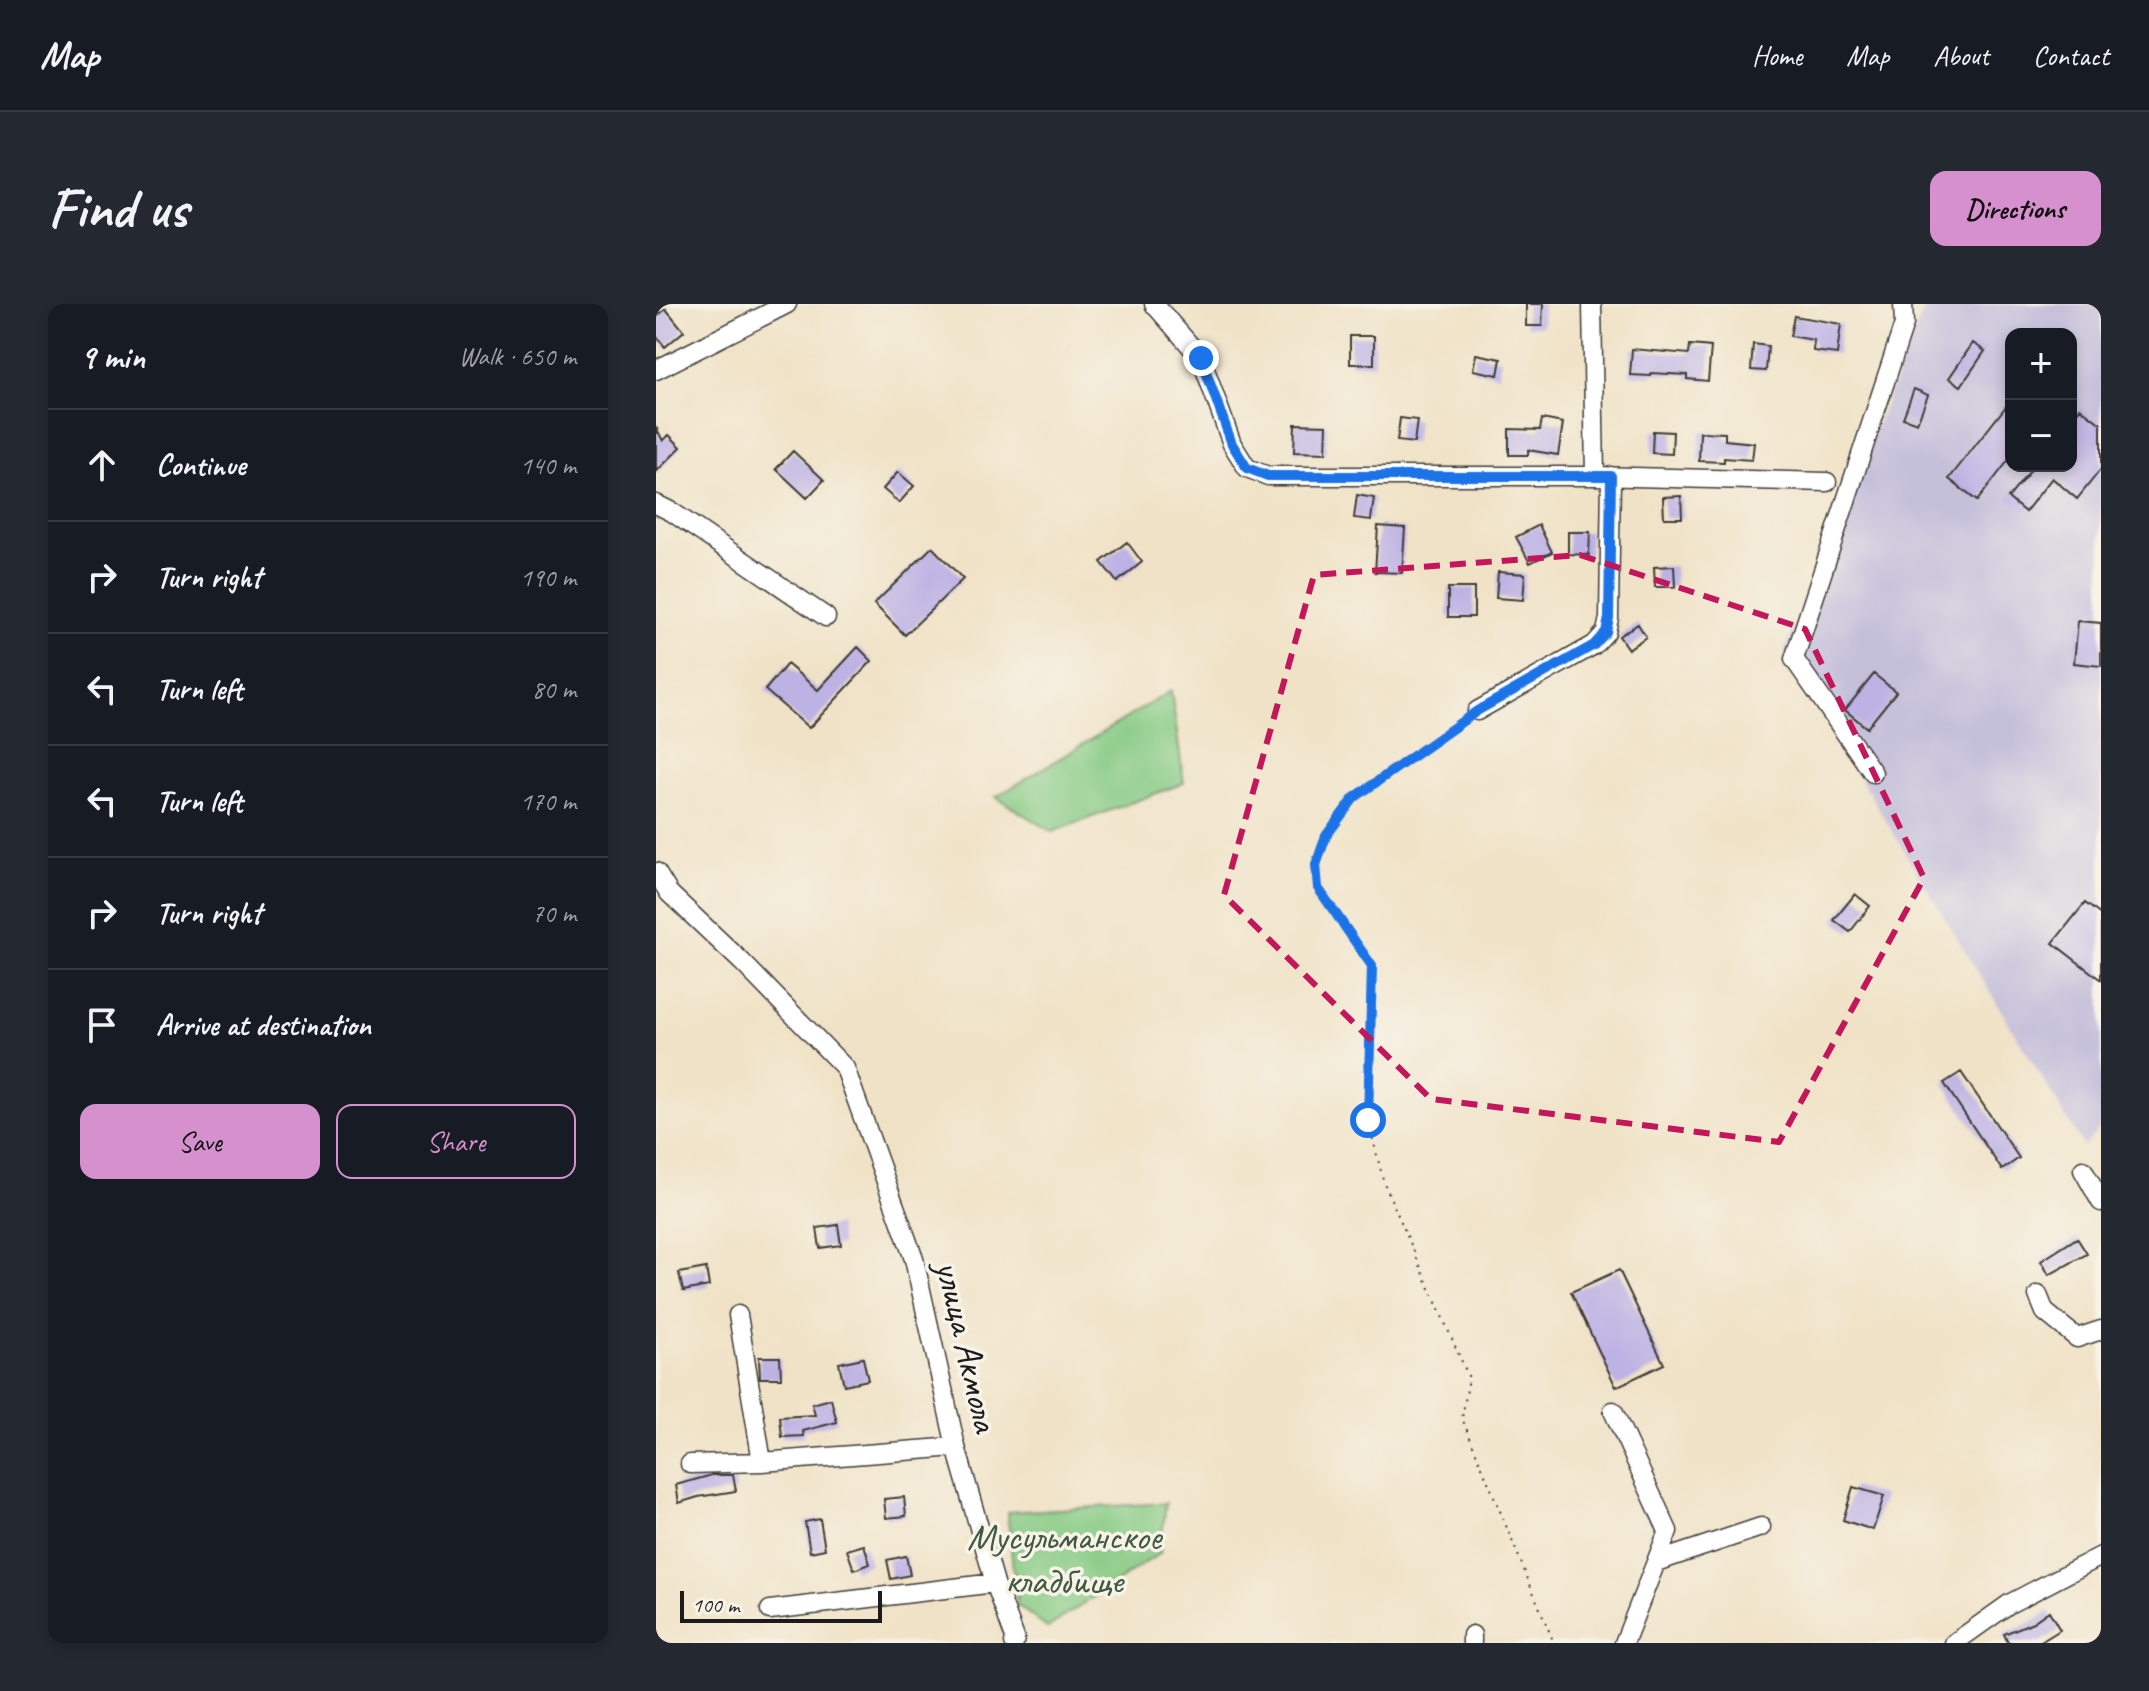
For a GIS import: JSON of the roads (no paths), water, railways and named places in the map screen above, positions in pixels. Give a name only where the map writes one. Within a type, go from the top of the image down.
[{"type":"street","points":[[656,370],[787,304]]},
{"type":"street","points":[[1154,304],[1201,358],[1232,444],[1247,468],[1268,476],[1603,476],[1827,482]]},
{"type":"street","points":[[1477,711],[1594,645],[1606,632],[1609,618],[1603,476],[1592,304]]},
{"type":"street","points":[[1873,773],[1794,659],[1904,324],[1903,304]]},
{"type":"street","points":[[656,504],[826,617]]},
{"type":"street","name":"улица Акмола","points":[[656,872],[669,893],[742,962],[845,1068],[914,1259],[956,1447],[1014,1643]]},
{"type":"street","points":[[2083,1170],[2101,1202]]},
{"type":"street","points":[[2038,1295],[2045,1312],[2077,1338],[2101,1330]]},
{"type":"street","points":[[738,1315],[762,1462]]},
{"type":"street","points":[[1613,1411],[1668,1531],[1624,1643]]},
{"type":"street","points":[[690,1464],[762,1462],[956,1447]]},
{"type":"street","points":[[1656,1562],[1761,1527]]},
{"type":"street","points":[[1954,1643],[2009,1604],[2101,1556]]},
{"type":"street","points":[[770,1610],[995,1583]]},
{"type":"park label","name":"Мусульманское кладбище","points":[[1064,1558]]}]
